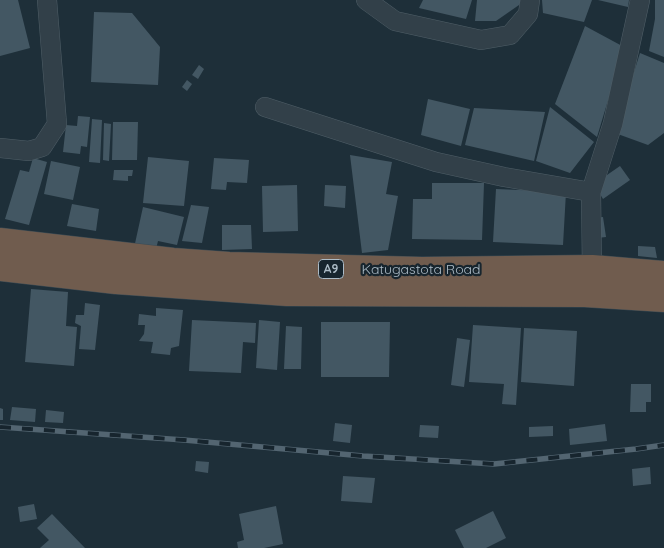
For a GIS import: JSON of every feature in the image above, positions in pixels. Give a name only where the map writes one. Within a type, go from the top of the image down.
[{"type":"highway","name":"Katugastota Road","points":[[0,242],[173,262],[229,266],[422,271],[592,269],[664,275]]},
{"type":"highway","name":"Katugastota Road","points":[[0,267],[124,280],[287,292],[585,293],[664,298]]},
{"type":"street","points":[[0,148],[29,151],[42,147],[57,124],[47,0]]},
{"type":"street","points":[[366,0],[395,21],[481,40],[510,35],[528,14],[530,0]]},
{"type":"street","points":[[592,269],[591,192],[613,123],[640,0]]},
{"type":"street","points":[[265,107],[436,162],[504,177],[591,192]]},
{"type":"building","points":[[0,0],[18,0],[30,48],[0,56]]},
{"type":"building","points":[[423,0],[472,0],[466,19],[419,8]]},
{"type":"building","points":[[477,0],[522,0],[519,5],[496,21],[475,21]]},
{"type":"building","points":[[542,0],[592,0],[584,22],[543,13]]},
{"type":"building","points":[[598,0],[629,0],[628,7]]},
{"type":"building","points":[[655,0],[664,0],[664,57],[649,51],[655,19]]},
{"type":"building","points":[[94,12],[132,13],[160,47],[158,85],[91,82]]},
{"type":"building","points":[[585,26],[624,47],[597,137],[555,104]]},
{"type":"building","points":[[640,53],[664,63],[664,133],[648,145],[615,133]]},
{"type":"building","points":[[199,65],[204,69],[198,79],[192,75]]},
{"type":"building","points":[[187,80],[192,84],[187,91],[182,87]]},
{"type":"building","points":[[428,99],[470,109],[461,146],[421,135]]},
{"type":"building","points":[[550,107],[594,142],[570,173],[536,161]]},
{"type":"building","points":[[474,108],[545,112],[534,161],[465,145]]},
{"type":"building","points":[[78,116],[90,117],[87,147],[81,146],[80,154],[63,152],[66,125],[77,126]]},
{"type":"building","points":[[92,119],[102,120],[100,163],[89,162]]},
{"type":"building","points":[[113,122],[138,122],[137,160],[112,160]]},
{"type":"building","points":[[104,123],[111,124],[109,161],[103,160]]},
{"type":"building","points":[[350,155],[392,162],[386,194],[398,196],[388,250],[362,253]]},
{"type":"building","points":[[148,157],[189,161],[184,206],[143,203]]},
{"type":"building","points":[[33,158],[47,162],[29,225],[5,219],[20,170],[29,172]]},
{"type":"building","points":[[214,158],[249,160],[247,183],[227,182],[226,190],[211,189]]},
{"type":"building","points":[[51,161],[80,167],[73,200],[44,194]]},
{"type":"building","points":[[620,166],[630,180],[603,199],[594,184]]},
{"type":"building","points":[[114,170],[133,170],[132,176],[128,176],[128,181],[113,180]]},
{"type":"building","points":[[432,183],[484,183],[482,240],[412,239],[413,199],[432,199]]},
{"type":"building","points":[[297,185],[298,231],[263,232],[262,186]]},
{"type":"building","points":[[325,185],[346,186],[345,208],[324,206]]},
{"type":"building","points":[[496,189],[566,192],[563,245],[493,242]]},
{"type":"building","points":[[72,204],[99,209],[96,231],[67,226]]},
{"type":"building","points":[[191,205],[209,207],[202,243],[182,241]]},
{"type":"building","points":[[143,207],[184,217],[177,245],[158,241],[155,253],[134,248]]},
{"type":"building","points":[[603,217],[606,237],[597,238],[594,218]]},
{"type":"building","points":[[222,225],[251,225],[252,249],[222,250]]},
{"type":"building","points":[[638,246],[655,247],[657,258],[638,256]]},
{"type":"building","points":[[31,289],[68,292],[66,326],[77,327],[74,366],[25,362]]},
{"type":"building","points":[[85,303],[100,305],[95,350],[79,349],[81,326],[75,323],[76,315],[84,315]]},
{"type":"building","points":[[156,308],[183,310],[179,346],[171,348],[170,355],[151,353],[153,342],[139,341],[144,334],[145,325],[138,325],[139,314],[156,316]]},
{"type":"building","points":[[192,320],[256,323],[255,343],[243,342],[241,373],[189,371]]},
{"type":"building","points":[[259,320],[280,322],[277,370],[256,368]]},
{"type":"building","points":[[321,322],[390,322],[389,377],[321,377]]},
{"type":"building","points":[[473,325],[521,328],[516,405],[502,404],[504,384],[469,382]]},
{"type":"building","points":[[286,326],[302,327],[301,369],[284,369]]},
{"type":"building","points":[[524,328],[577,331],[574,386],[521,382]]},
{"type":"building","points":[[457,338],[470,340],[464,387],[451,385]]},
{"type":"building","points":[[631,384],[651,384],[651,402],[646,402],[646,412],[630,412]]},
{"type":"building","points":[[12,407],[36,409],[35,422],[10,420]]},
{"type":"building","points":[[0,408],[3,409],[3,420],[0,420]]},
{"type":"building","points":[[46,410],[64,412],[63,423],[45,422]]},
{"type":"building","points":[[335,423],[352,425],[350,443],[333,441]]},
{"type":"building","points":[[605,424],[607,441],[570,445],[569,429]]},
{"type":"building","points":[[420,425],[439,426],[438,438],[419,437]]},
{"type":"building","points":[[553,426],[553,436],[529,437],[529,427]]},
{"type":"building","points":[[196,461],[209,462],[208,473],[195,471]]},
{"type":"building","points":[[650,467],[651,484],[633,486],[632,469]]},
{"type":"building","points":[[343,476],[375,478],[372,503],[341,501]]},
{"type":"building","points":[[34,504],[37,519],[20,522],[18,507]]},
{"type":"building","points":[[276,506],[283,544],[264,548],[238,548],[237,542],[244,540],[239,514]]},
{"type":"building","points":[[493,511],[506,538],[486,548],[464,548],[455,530]]},
{"type":"building","points":[[52,514],[85,548],[40,548],[49,540],[37,528]]},
{"type":"railway","points":[[0,427],[184,440],[363,456],[494,464],[664,445]]}]
